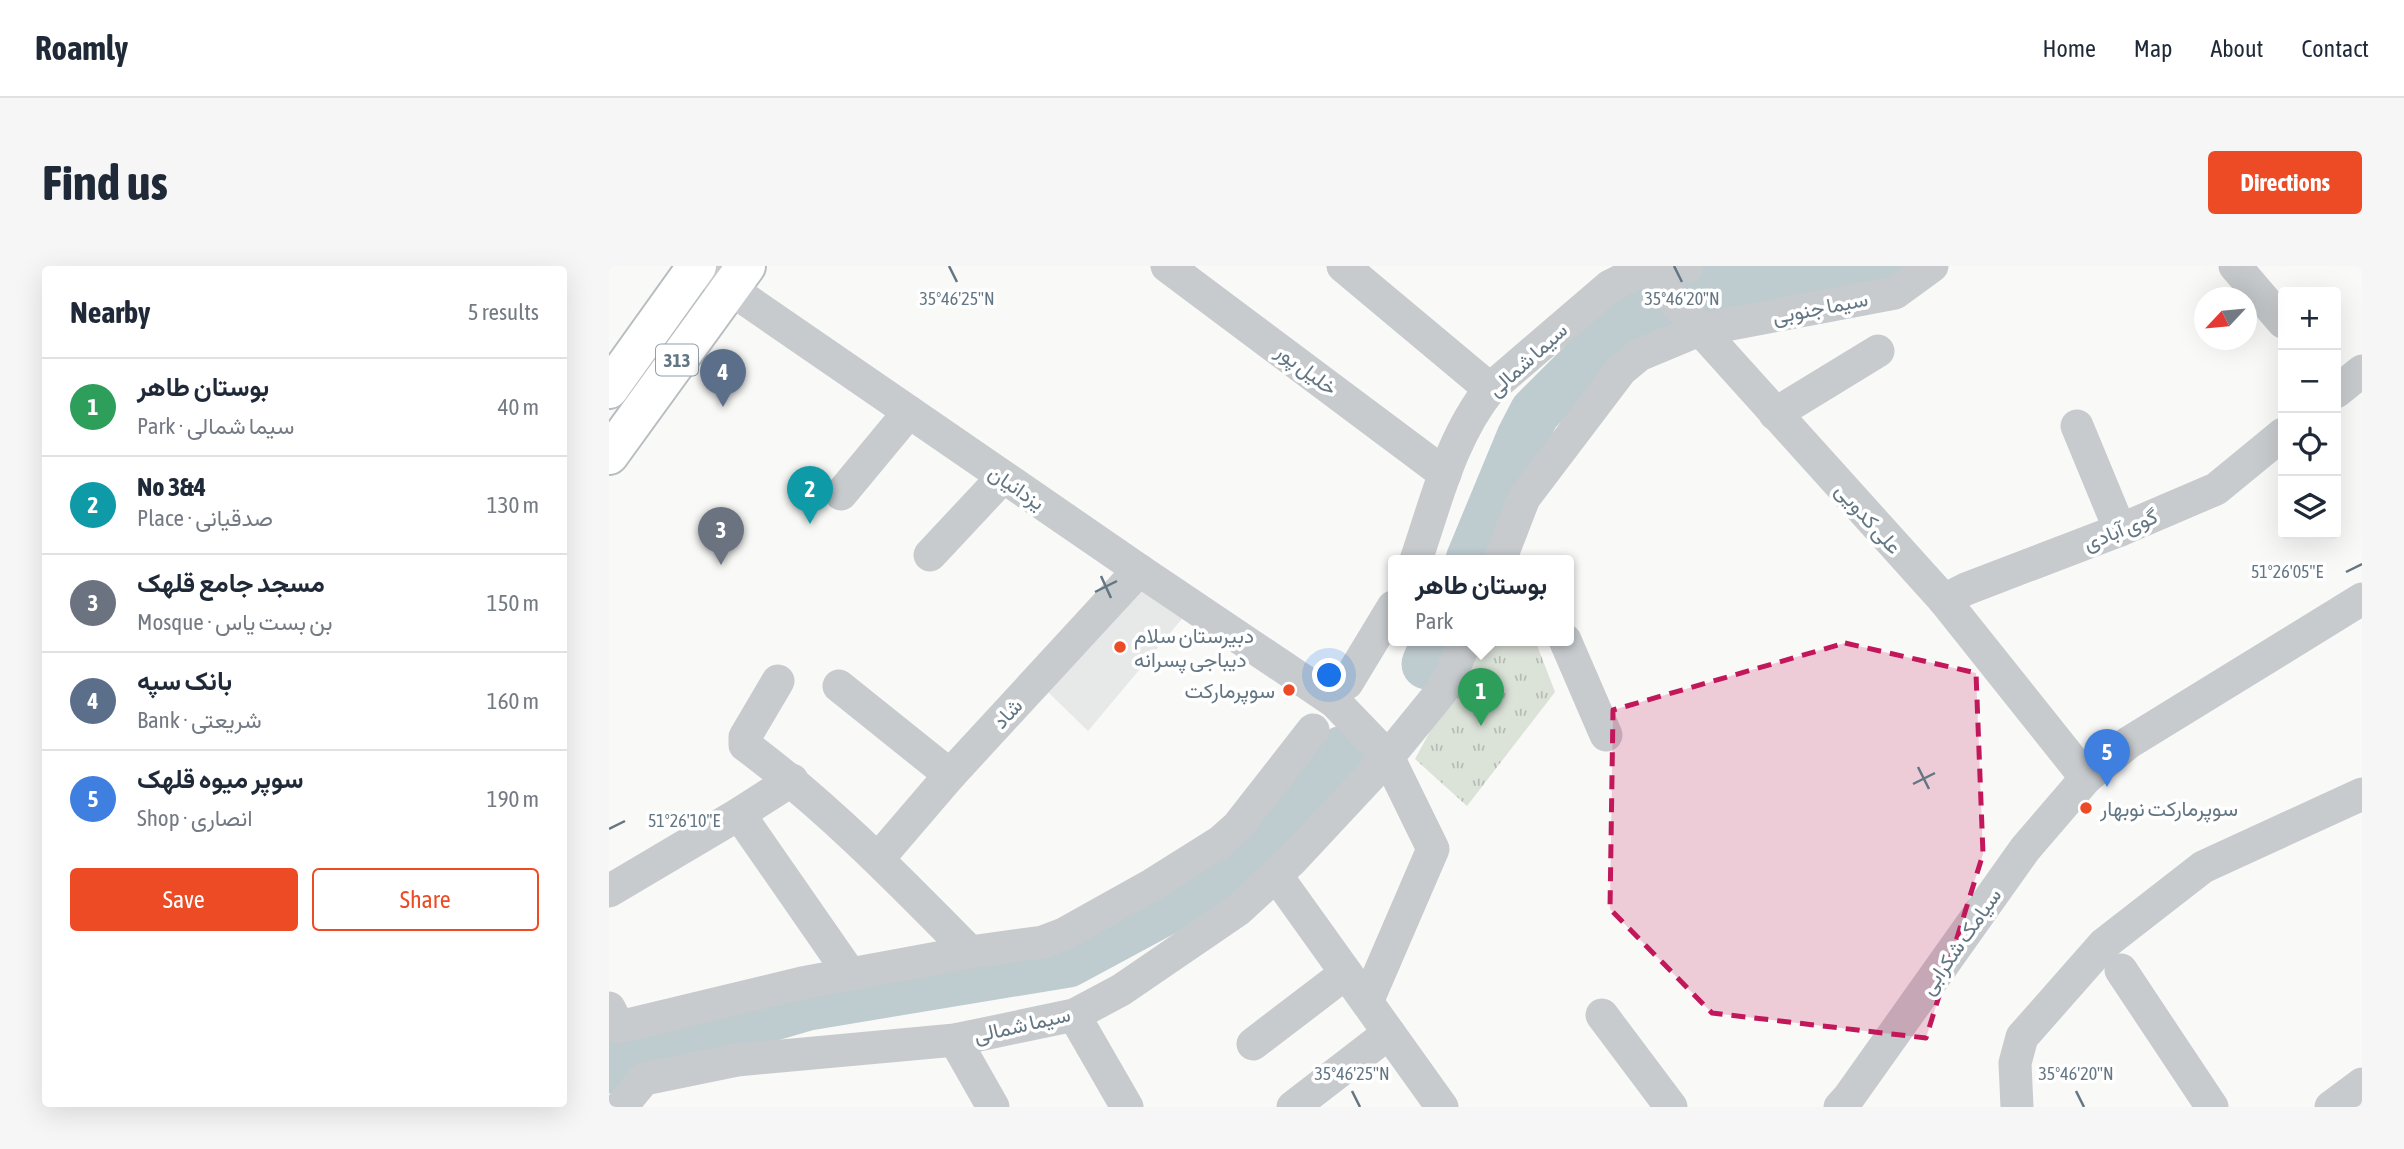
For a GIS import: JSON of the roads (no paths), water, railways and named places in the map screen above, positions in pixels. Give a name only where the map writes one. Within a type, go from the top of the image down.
[{"type":"main road","name":"313","points":[[609,389],[719,272]]},
{"type":"main road","name":"313","points":[[609,455],[719,272]]},
{"type":"street","points":[[1343,266],[1490,389]]},
{"type":"street","points":[[1644,267],[1687,266]]},
{"type":"street","name":"سیما جنوبی","points":[[1699,330],[1895,293],[1932,266]]},
{"type":"street","points":[[2235,266],[2278,316]]},
{"type":"street","name":"سیما شمالی","points":[[1418,555],[1445,474],[1475,407],[1490,389],[1610,286],[1644,267]]},
{"type":"street","name":"علی کدویی","points":[[1644,267],[1944,600],[2085,778]]},
{"type":"street","name":"خلیل‌ پور","points":[[1186,271],[1445,474]]},
{"type":"street","name":"یزدانیان","points":[[719,272],[909,412],[1139,570],[1341,692],[1388,757]]},
{"type":"street","points":[[1502,555],[1524,498],[1621,370],[1639,355],[1699,330]]},
{"type":"street","points":[[1776,414],[1878,351]]},
{"type":"street","points":[[841,494],[909,412]]},
{"type":"street","points":[[2077,426],[2120,530]]},
{"type":"street","name":"گوی آبادی","points":[[1944,600],[2216,489],[2278,439]]},
{"type":"street","points":[[930,555],[1003,477]]},
{"type":"street","points":[[1515,524],[1529,555]]},
{"type":"street","name":"شاد","points":[[878,859],[950,775],[1139,570]]},
{"type":"street","name":"سیامک شکرابی","points":[[1849,1104],[2025,849],[2085,778],[2128,743],[2362,599]]},
{"type":"street","points":[[1341,692],[1388,617]]},
{"type":"street","name":"سیما شمالی","points":[[621,1107],[737,1060],[955,1040],[1074,1015],[1121,990],[1238,910],[1276,875],[1388,757],[1441,692],[1451,677],[1464,646]]},
{"type":"street","points":[[1568,646],[1606,735]]},
{"type":"street","points":[[778,681],[744,741],[745,745],[792,780],[878,859],[969,952]]},
{"type":"street","points":[[839,686],[950,775]]},
{"type":"street","points":[[614,1018],[969,952],[1043,942],[1079,928],[1220,842],[1238,826],[1313,730]]},
{"type":"street","points":[[1367,1002],[1433,849],[1388,757]]},
{"type":"street","points":[[609,891],[792,780]]},
{"type":"street","points":[[2017,1107],[2015,1063],[2022,1037],[2112,957],[2203,867],[2362,794]]},
{"type":"street","points":[[739,814],[851,974]]},
{"type":"street","points":[[1276,875],[1442,1107]]},
{"type":"street","points":[[2112,957],[2213,1107]]},
{"type":"street","points":[[1253,1044],[1346,973]]},
{"type":"street","points":[[1074,1015],[1127,1107]]},
{"type":"street","points":[[1602,1015],[1671,1107]]},
{"type":"street","points":[[1293,1107],[1389,1032]]},
{"type":"street","points":[[955,1040],[993,1107]]},
{"type":"street","points":[[2331,1107],[2362,1084]]},
{"type":"waterway","points":[[1473,555],[1535,412],[1623,324],[1644,307],[1691,293],[1873,273],[1887,266]]},
{"type":"waterway","points":[[1427,664],[1434,646]]},
{"type":"waterway","points":[[609,1068],[630,1057],[808,1005],[1068,962],[1246,866],[1343,751]]},
{"type":"place","name":"بانک سپه","points":[[723,407]]},
{"type":"place","name":"No 3&4","points":[[810,524]]},
{"type":"place","name":"مسجد جامع قلهک","points":[[721,565]]},
{"type":"place","name":"دبیرستان سلام دیباجی پسرانه","points":[[1120,647]]},
{"type":"place","name":"سوپرمارکت","points":[[1289,690]]},
{"type":"place","name":"بوستان طاهر","points":[[1481,726]]},
{"type":"place","name":"سوپر میوه قلهک","points":[[2107,787]]},
{"type":"place","name":"سوپرمارکت نوبهار","points":[[2086,808]]}]
